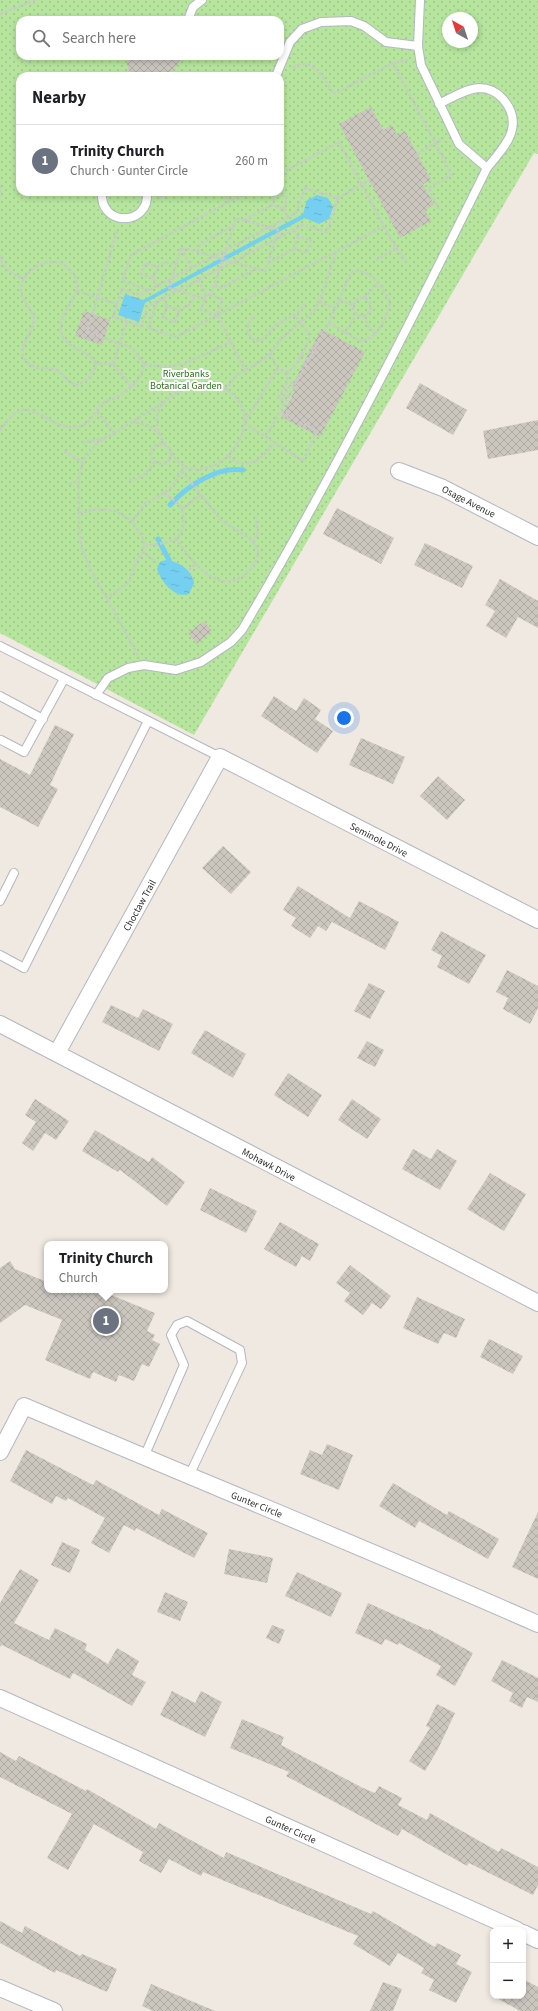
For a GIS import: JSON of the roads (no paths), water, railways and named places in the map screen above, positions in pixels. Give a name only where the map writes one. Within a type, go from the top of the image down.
[{"type":"street","name":"Osage Avenue","points":[[399,471],[443,488],[538,537]]},
{"type":"street","name":"Seminole Drive","points":[[220,757],[538,920]]},
{"type":"street","name":"Choctaw Trail","points":[[57,1054],[220,757]]},
{"type":"street","name":"Mohawk Drive","points":[[0,1024],[538,1303]]},
{"type":"street","name":"Gunter Circle","points":[[0,1452],[24,1406],[408,1567],[538,1624]]},
{"type":"street","name":"Gunter Circle","points":[[0,1698],[510,1927]]},
{"type":"street","points":[[526,1934],[538,1940]]},
{"type":"street","points":[[0,1988],[54,2011]]},
{"type":"lane","points":[[189,16],[192,7],[202,0]]},
{"type":"lane","points":[[420,0],[418,46],[421,65],[439,104],[462,147],[487,168]]},
{"type":"lane","points":[[284,57],[290,42],[302,29],[321,22],[351,21],[368,29],[386,42],[418,46]]},
{"type":"lane","points":[[278,72],[283,60]]},
{"type":"lane","points":[[96,695],[108,678],[128,668],[144,665],[176,670],[190,667],[216,654],[231,642],[242,630],[272,579],[426,292],[487,168],[506,144],[513,129],[512,114],[504,100],[492,90],[478,88],[439,104]]},
{"type":"lane","points":[[102,196],[103,206],[114,216],[121,219],[135,216],[141,211],[145,205],[146,196]]},
{"type":"lane","points":[[0,646],[220,757]]},
{"type":"lane","points":[[1,740],[24,752],[64,679]]},
{"type":"lane","points":[[0,696],[43,719]]},
{"type":"lane","points":[[0,955],[24,968],[148,721]]},
{"type":"lane","points":[[0,901],[14,873]]},
{"type":"lane","points":[[144,1457],[184,1365],[171,1335],[177,1325],[187,1321],[240,1350],[242,1363],[189,1476]]},
{"type":"water","points":[[317,195],[328,198],[333,207],[329,219],[319,224],[305,218],[145,303],[139,322],[118,315],[125,294],[143,300],[303,214],[307,200]]},
{"type":"water","points":[[166,560],[180,564],[193,578],[194,583],[189,594],[178,594],[165,584],[157,569],[160,562]]},
{"type":"waterway","points":[[170,505],[185,491],[213,474],[223,471],[243,470]]},
{"type":"waterway","points":[[158,539],[169,560]]},
{"type":"place","name":"Trinity Church","points":[[106,1321]]},
{"type":"park label","name":"Riverbanks Botanical Garden","points":[[186,378]]}]
